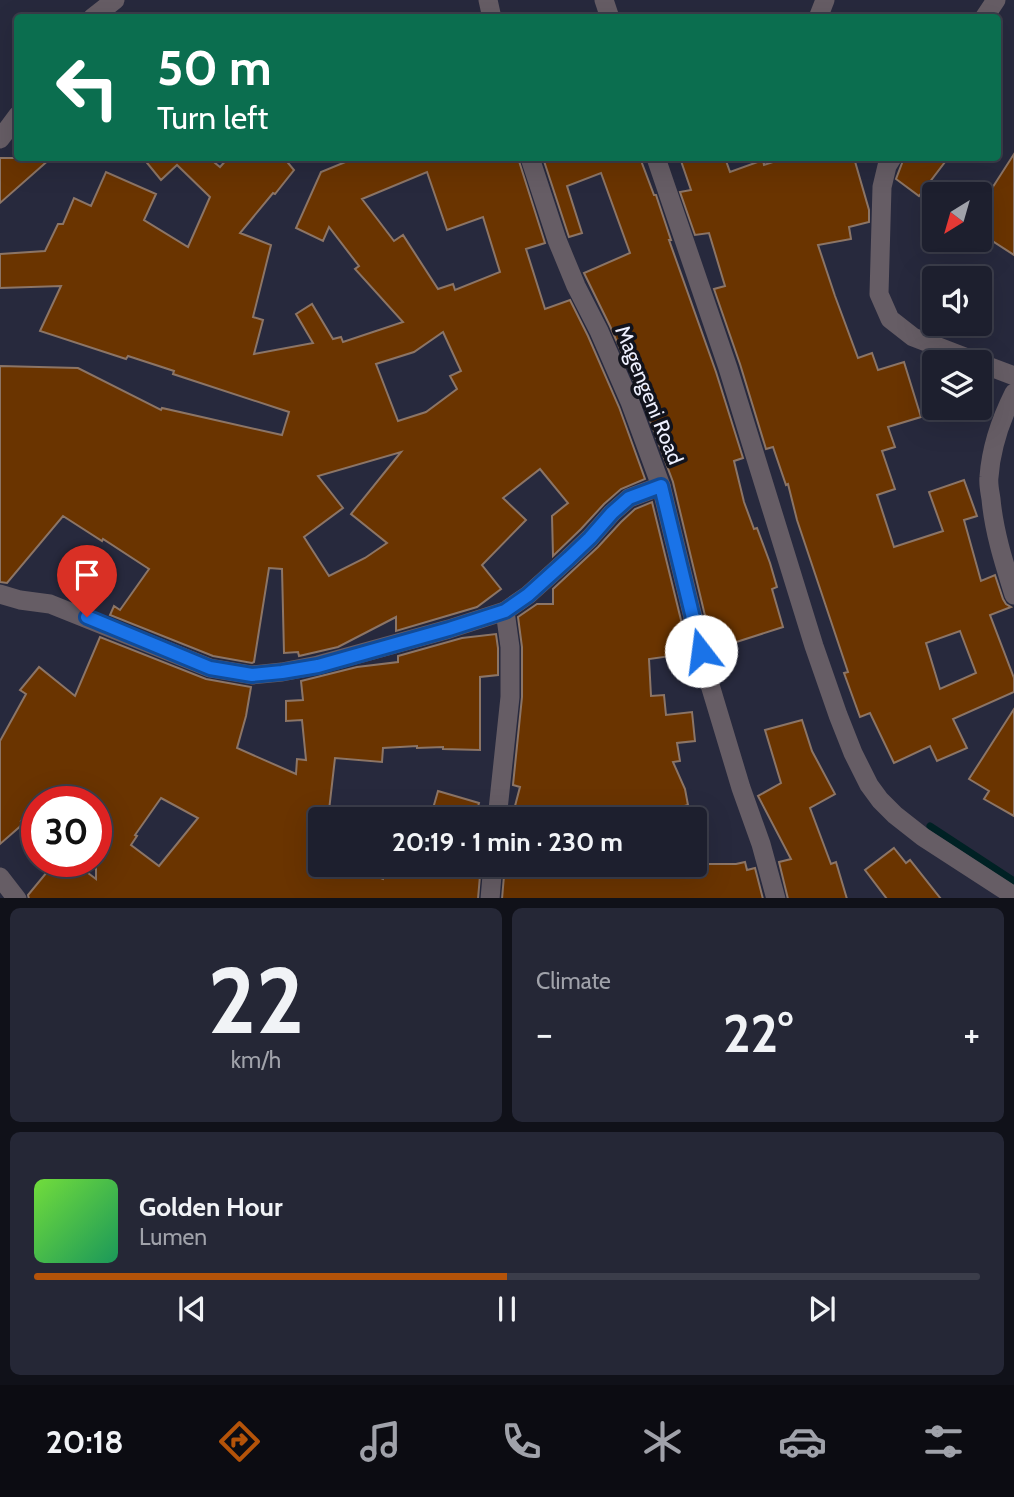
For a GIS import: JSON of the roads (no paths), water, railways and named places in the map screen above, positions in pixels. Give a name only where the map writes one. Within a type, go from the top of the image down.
[{"type":"street","points":[[97,14],[115,0]]},
{"type":"street","points":[[0,139],[14,120]]},
{"type":"street","name":"Magengeni Road","points":[[531,161],[557,240],[630,402],[661,486],[707,675],[776,898]]},
{"type":"street","points":[[657,161],[728,368],[814,646],[838,715],[869,786],[895,815],[923,837],[1014,896]]},
{"type":"street","points":[[890,161],[882,187],[878,294],[890,319],[913,337],[946,350]]},
{"type":"street","points":[[992,368],[1014,376]]},
{"type":"street","points":[[1014,393],[993,444],[988,479],[1000,551],[1014,595]]},
{"type":"street","points":[[0,594],[50,604],[210,668],[252,675],[282,672],[318,666],[505,611],[528,595],[569,558],[629,498],[661,486]]},
{"type":"street","points":[[499,807],[510,697],[510,647],[505,611]]},
{"type":"street","points":[[0,877],[17,898]]},
{"type":"street","points":[[491,898],[493,877]]},
{"type":"waterway","points":[[930,826],[1014,881]]}]
